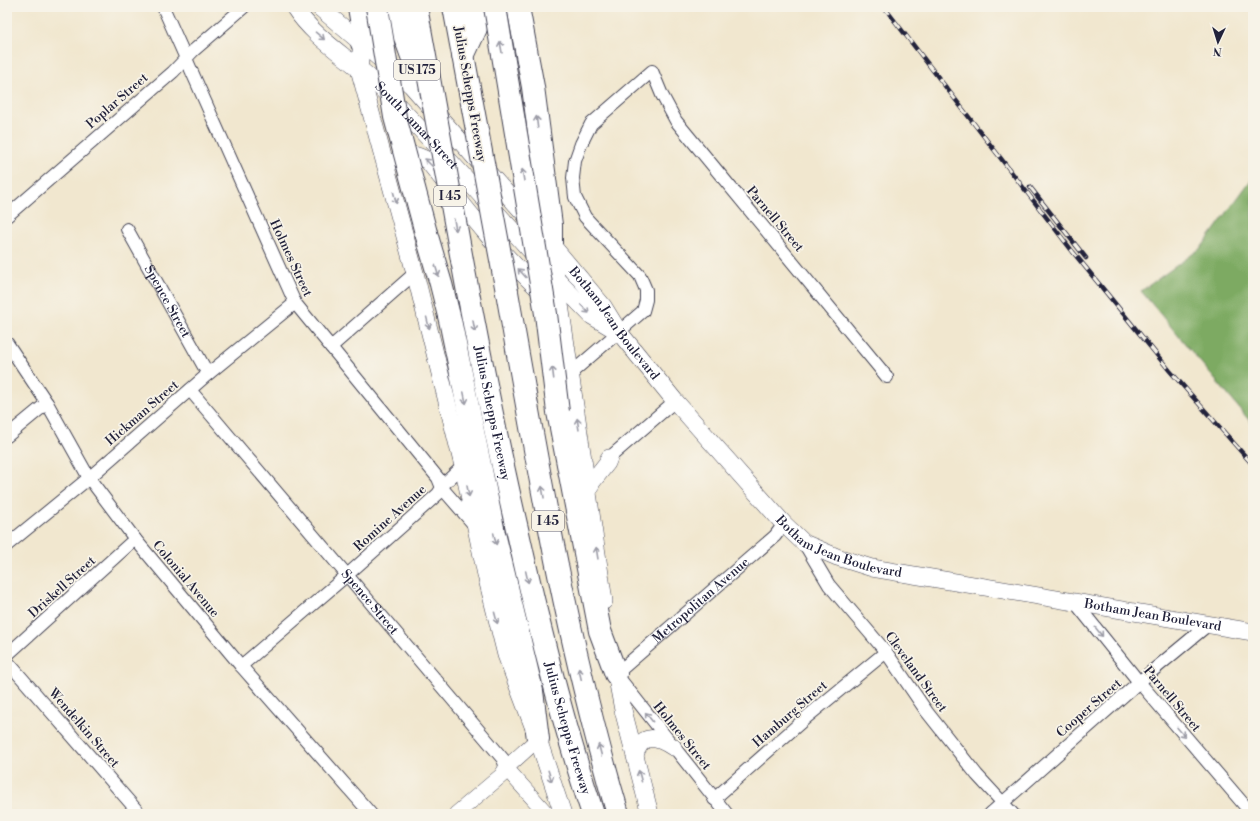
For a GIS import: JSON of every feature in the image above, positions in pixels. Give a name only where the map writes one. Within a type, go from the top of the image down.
[{"type":"highway","points":[[359,7],[362,25],[362,43]]},
{"type":"highway","points":[[376,7],[395,117],[450,320],[494,533],[532,690],[538,739]]},
{"type":"highway","name":"US 175","points":[[400,7],[405,37],[439,131]]},
{"type":"highway","name":"Julius Schepps Freeway","points":[[416,7],[490,409],[537,616],[568,736],[593,814]]},
{"type":"highway","name":"Julius Schepps Freeway","points":[[454,7],[563,598],[588,706],[618,814]]},
{"type":"highway","points":[[463,56],[476,28],[474,7]]},
{"type":"highway","points":[[495,7],[546,314],[558,412],[600,631],[616,674]]},
{"type":"highway","points":[[518,7],[533,87],[551,225],[551,244]]},
{"type":"main road","name":"South Lamar Street","points":[[294,7],[315,32],[379,86],[431,139],[558,281],[592,316],[619,332]]},
{"type":"main road","name":"South Lamar Street","points":[[319,7],[411,85],[551,244]]},
{"type":"main road","points":[[362,43],[359,69],[415,273],[464,466],[475,526],[493,607],[506,655],[538,739],[563,814]]},
{"type":"main road","points":[[368,104],[372,92],[379,86],[388,84],[411,85]]},
{"type":"main road","points":[[387,169],[400,158],[409,155],[419,155],[428,161],[485,232],[525,277],[560,309]]},
{"type":"main road","points":[[551,244],[558,281],[560,309],[616,674],[623,710],[650,814]]},
{"type":"main road","name":"Botham Jean Boulevard","points":[[551,244],[603,306],[619,332],[675,401],[784,524],[804,542],[837,558],[872,568],[1253,632]]},
{"type":"main road","points":[[584,460],[593,463],[609,458]]},
{"type":"main road","points":[[588,492],[592,482],[607,463],[609,458]]},
{"type":"main road","points":[[635,755],[637,746],[642,741],[649,739],[658,738],[673,747]]},
{"type":"street","name":"Holmes Street","points":[[162,7],[295,303],[438,478],[442,488],[475,526]]},
{"type":"street","name":"Poplar Street","points":[[7,216],[167,77],[186,58],[244,7]]},
{"type":"street","name":"Parnell Street","points":[[619,332],[643,312],[646,300],[646,290],[640,276],[585,217],[575,197],[572,178],[575,161],[581,144],[591,124],[652,71],[662,95],[676,121],[887,377]]},
{"type":"street","name":"Spence Street","points":[[127,229],[208,374]]},
{"type":"street","points":[[331,347],[415,273]]},
{"type":"street","name":"Hickman Street","points":[[7,545],[89,478],[208,374],[295,303]]},
{"type":"street","points":[[570,374],[619,332]]},
{"type":"street","name":"Colonial Avenue","points":[[7,342],[47,403],[89,478],[135,539],[370,814]]},
{"type":"street","name":"Spence Street","points":[[190,390],[346,576],[503,759],[506,768],[547,814]]},
{"type":"street","points":[[609,458],[675,401]]},
{"type":"street","points":[[7,436],[47,403]]},
{"type":"street","name":"Romine Avenue","points":[[242,666],[438,494],[445,483],[464,466]]},
{"type":"street","name":"Metropolitan Avenue","points":[[616,674],[775,536],[784,524]]},
{"type":"street","name":"Driskell Street","points":[[7,654],[135,539]]},
{"type":"street","name":"Cleveland Street","points":[[804,542],[829,585],[886,652],[927,712],[977,775],[1012,814]]},
{"type":"street","name":"Parnell Street","points":[[1074,601],[1139,682],[1252,814]]},
{"type":"street","name":"Cooper Street","points":[[990,814],[1139,682],[1209,624]]},
{"type":"street","name":"Hamburg Street","points":[[714,799],[808,716],[886,652]]},
{"type":"street","name":"Wendelkin Street","points":[[7,661],[140,814]]},
{"type":"street","name":"Holmes Street","points":[[616,674],[727,814]]},
{"type":"street","points":[[456,814],[502,775],[506,768],[538,739]]},
{"type":"green space","points":[[1253,177],[1253,425],[1141,291],[1201,248]]},
{"type":"railway","points":[[884,7],[1073,252],[1170,371],[1253,465]]},
{"type":"railway","points":[[1030,187],[1086,258]]}]
